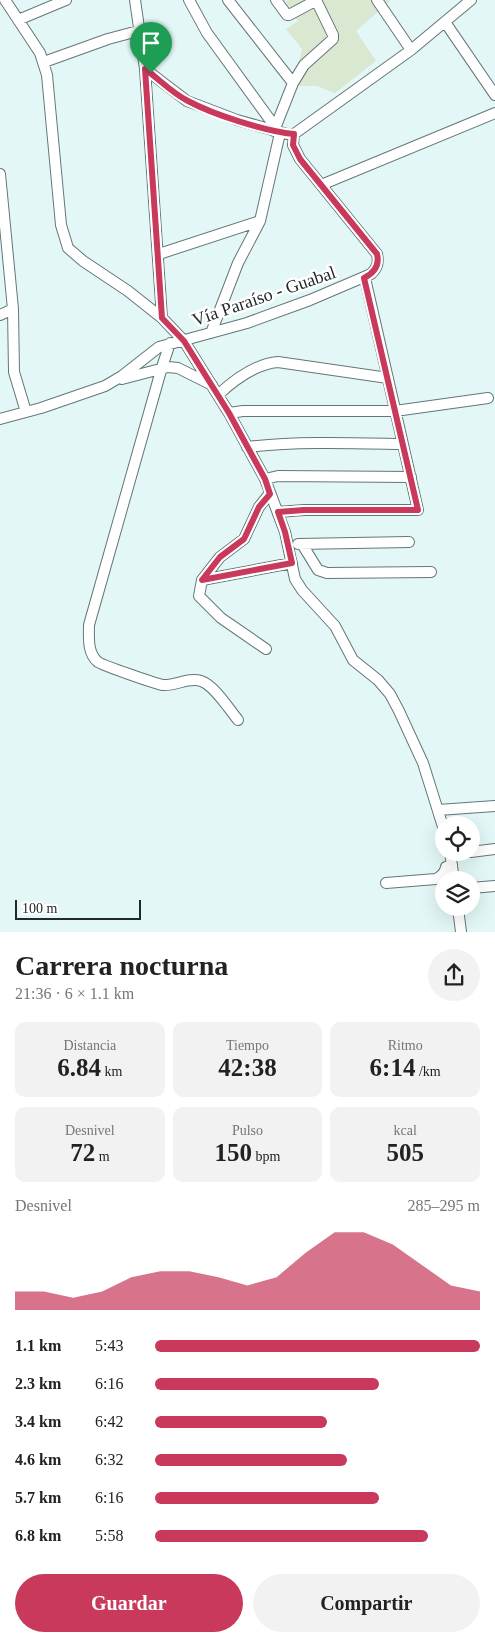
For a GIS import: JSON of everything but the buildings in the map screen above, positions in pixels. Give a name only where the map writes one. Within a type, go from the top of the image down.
[{"type":"street","points":[[5,0],[40,52],[44,62],[47,75],[61,225],[68,248],[162,318],[184,341]]},
{"type":"street","points":[[18,20],[66,0]]},
{"type":"street","points":[[135,0],[145,69],[162,318]]},
{"type":"street","points":[[189,0],[207,33],[277,131]]},
{"type":"street","points":[[228,0],[293,83]]},
{"type":"street","points":[[211,333],[238,262],[260,221],[277,131],[293,83],[304,65],[333,39],[333,34],[315,0],[289,15],[286,14],[276,0]]},
{"type":"street","points":[[377,0],[411,50]]},
{"type":"street","points":[[145,69],[187,100],[237,120],[294,134],[411,50],[471,0]]},
{"type":"street","points":[[445,22],[495,95]]},
{"type":"street","points":[[44,62],[108,39],[138,31]]},
{"type":"street","points":[[322,185],[495,113]]},
{"type":"street","name":"Vía Paraíso - Guabal","points":[[294,134],[295,150],[300,159],[377,254],[379,260],[377,268],[364,278],[248,324],[184,341],[229,413],[265,479],[285,532],[295,579],[302,590],[335,626],[354,660],[378,680],[394,703],[423,763],[440,816]]},
{"type":"street","points":[[0,174],[4,251],[14,309],[14,372],[26,412]]},
{"type":"street","points":[[159,254],[260,221]]},
{"type":"street","points":[[278,512],[304,510],[418,510],[364,278]]},
{"type":"street","points":[[0,315],[14,309]]},
{"type":"street","points":[[0,419],[105,386],[159,347],[184,341]]},
{"type":"street","points":[[170,343],[89,625],[88,642],[91,653],[98,662],[148,681],[167,685],[195,680],[209,685],[238,720]]},
{"type":"street","points":[[218,395],[233,381],[248,372],[270,363],[278,362],[388,378]]},
{"type":"street","points":[[114,381],[162,367],[178,368],[212,385]]},
{"type":"street","points":[[229,413],[243,411],[395,411],[488,398]]},
{"type":"street","points":[[248,447],[325,442],[403,444]]},
{"type":"street","points":[[265,479],[278,476],[411,477]]},
{"type":"street","points":[[266,649],[220,618],[200,596],[202,580],[220,557],[244,539],[259,507],[270,494]]},
{"type":"street","points":[[288,544],[409,542]]},
{"type":"street","points":[[302,544],[318,570],[327,574],[431,572]]},
{"type":"street","points":[[202,580],[292,563]]},
{"type":"street","points":[[438,810],[495,806]]},
{"type":"street","points":[[480,851],[495,850]]},
{"type":"street","points":[[386,883],[436,879],[441,877],[449,861]]},
{"type":"street","points":[[480,887],[495,886]]},
{"type":"street","points":[[459,916],[461,932]]},
{"type":"green space","points":[[289,0],[391,0],[356,31],[376,61],[335,93],[317,86],[293,86],[302,49],[286,29],[298,21],[286,2]]},
{"type":"route","points":[[145,69],[151,73],[178,95],[197,105],[280,133],[294,134],[293,145],[300,159],[377,254],[379,260],[377,268],[364,278],[418,510],[304,510],[278,512],[292,563],[202,580],[220,557],[244,539],[259,507],[270,494],[265,479],[218,395],[184,341],[162,318],[145,69]]}]
